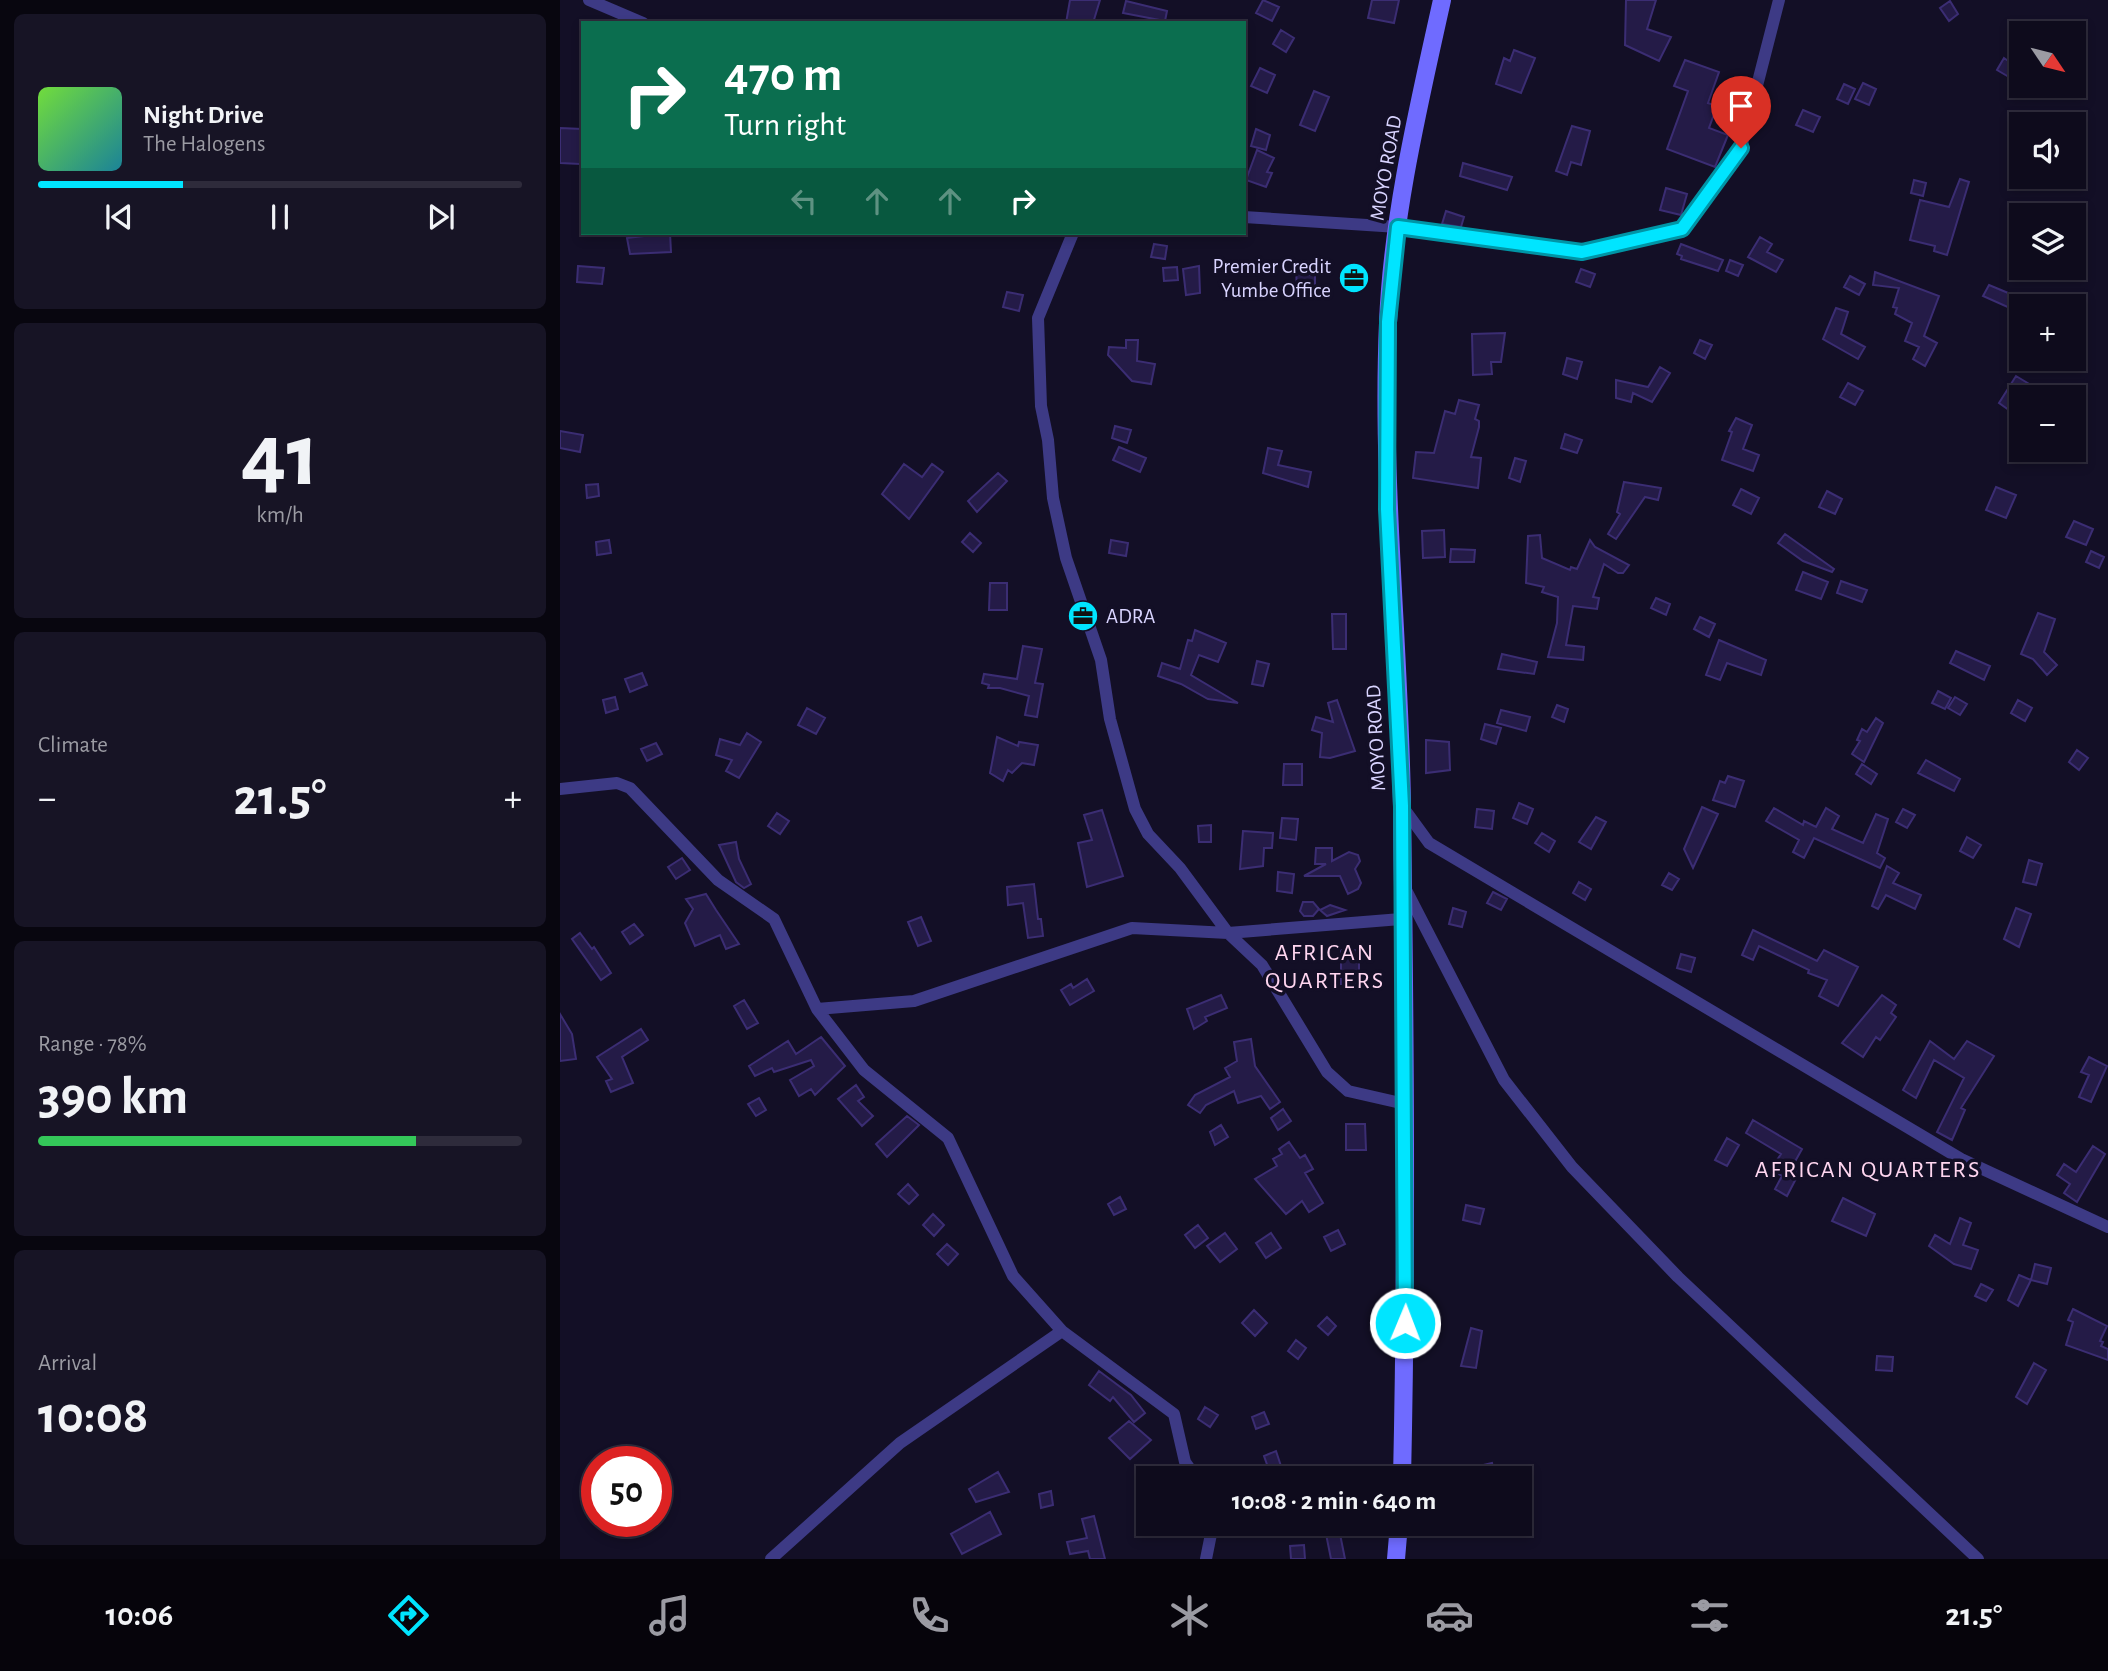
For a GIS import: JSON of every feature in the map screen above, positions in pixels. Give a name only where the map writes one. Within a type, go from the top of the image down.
[{"type":"main road","name":"MOYO ROAD","points":[[1402,1466],[1406,1297],[1402,806],[1387,509],[1388,322],[1398,227],[1442,0]]},
{"type":"main road","points":[[1396,1559],[1398,1536]]},
{"type":"street","points":[[589,0],[638,21]]},
{"type":"street","points":[[1246,216],[1398,227],[1582,252],[1682,229],[1741,148],[1779,0]]},
{"type":"street","points":[[1072,235],[1038,318],[1041,406],[1066,558],[1101,660],[1110,719],[1135,809],[1148,834],[1180,868],[1228,933],[1262,965],[1327,1072],[1348,1091],[1405,1104]]},
{"type":"street","points":[[560,789],[617,783],[630,788],[718,880],[774,919],[817,1009],[864,1070],[948,1138],[1013,1276],[1062,1331],[1174,1414],[1188,1466]]},
{"type":"street","points":[[1402,806],[1429,843],[1961,1159],[2108,1227]]},
{"type":"street","points":[[1401,881],[1504,1080],[1572,1167],[1678,1277],[1978,1559]]},
{"type":"street","points":[[817,1009],[914,1001],[1132,928],[1228,933],[1401,919]]},
{"type":"street","points":[[771,1559],[900,1443],[1062,1331]]},
{"type":"street","points":[[1206,1559],[1211,1536]]},
{"type":"building","points":[[1070,0],[1100,0],[1094,21],[1066,21]]},
{"type":"building","points":[[1263,0],[1279,7],[1272,21],[1256,13]]},
{"type":"building","points":[[1372,0],[1399,0],[1394,23],[1368,18]]},
{"type":"building","points":[[1626,0],[1656,0],[1647,29],[1671,37],[1659,61],[1625,45]]},
{"type":"building","points":[[1126,1],[1167,11],[1165,21],[1123,13]]},
{"type":"building","points":[[1950,1],[1958,14],[1949,21],[1940,8]]},
{"type":"building","points":[[1281,30],[1294,38],[1286,52],[1273,44]]},
{"type":"building","points":[[1514,50],[1535,58],[1521,93],[1496,84],[1504,58],[1510,61]]},
{"type":"building","points":[[2004,58],[2009,62],[2009,77],[1997,70]]},
{"type":"building","points":[[1685,60],[1719,72],[1708,103],[1717,106],[1709,128],[1728,135],[1715,167],[1667,149],[1688,91],[1674,86]]},
{"type":"building","points":[[1260,68],[1275,75],[1267,93],[1251,86]]},
{"type":"building","points":[[1863,83],[1876,89],[1869,105],[1855,99]]},
{"type":"building","points":[[1844,84],[1855,89],[1848,104],[1837,99]]},
{"type":"building","points":[[1314,91],[1329,97],[1315,131],[1300,125]]},
{"type":"building","points":[[1803,110],[1820,117],[1813,132],[1796,125]]},
{"type":"building","points":[[1572,126],[1590,131],[1581,165],[1571,162],[1567,175],[1556,171]]},
{"type":"building","points":[[560,128],[581,129],[580,164],[560,163]]},
{"type":"building","points":[[1256,129],[1270,135],[1266,150],[1251,146]]},
{"type":"building","points":[[1257,150],[1274,158],[1267,172],[1272,173],[1266,187],[1246,180]]},
{"type":"building","points":[[1463,163],[1512,177],[1507,190],[1460,176]]},
{"type":"building","points":[[1960,179],[1969,182],[1947,255],[1934,251],[1935,246],[1910,240],[1920,200],[1949,207]]},
{"type":"building","points":[[1914,180],[1926,183],[1923,196],[1911,193]]},
{"type":"building","points":[[1666,188],[1687,194],[1681,215],[1660,210]]},
{"type":"building","points":[[1446,211],[1464,217],[1461,227],[1442,224]]},
{"type":"building","points":[[670,235],[671,252],[630,254],[627,238]]},
{"type":"building","points":[[1760,237],[1772,244],[1767,252],[1783,260],[1776,272],[1748,257]]},
{"type":"building","points":[[1154,244],[1167,246],[1165,259],[1151,257]]},
{"type":"building","points":[[1681,244],[1723,260],[1718,271],[1681,259],[1682,256],[1677,254]]},
{"type":"building","points":[[1730,260],[1743,265],[1738,276],[1726,271]]},
{"type":"building","points":[[1309,262],[1310,275],[1315,275],[1315,291],[1310,292],[1311,298],[1297,297],[1296,263]]},
{"type":"building","points":[[578,266],[604,268],[602,284],[577,282]]},
{"type":"building","points":[[1199,266],[1200,293],[1186,295],[1183,269]]},
{"type":"building","points":[[1177,267],[1178,280],[1164,281],[1163,268]]},
{"type":"building","points":[[1581,269],[1595,274],[1590,287],[1576,282]]},
{"type":"building","points":[[1875,272],[1939,296],[1924,336],[1937,343],[1925,366],[1913,359],[1919,347],[1905,341],[1912,323],[1895,314],[1897,308],[1893,307],[1899,288],[1873,285]]},
{"type":"building","points":[[1850,276],[1865,284],[1859,295],[1844,287]]},
{"type":"building","points":[[1989,285],[2011,294],[2009,308],[1983,296]]},
{"type":"building","points":[[1007,292],[1023,295],[1019,311],[1003,307]]},
{"type":"building","points":[[1836,308],[1848,312],[1841,334],[1865,347],[1858,359],[1823,339]]},
{"type":"building","points":[[1505,333],[1501,362],[1491,362],[1492,374],[1473,375],[1472,334]]},
{"type":"building","points":[[1126,340],[1138,340],[1137,361],[1155,364],[1151,384],[1132,381],[1108,355],[1109,347],[1126,348]]},
{"type":"building","points":[[1700,340],[1712,345],[1705,359],[1694,353]]},
{"type":"building","points":[[1567,358],[1582,362],[1577,379],[1563,374]]},
{"type":"building","points":[[1660,367],[1670,373],[1652,402],[1633,393],[1631,402],[1616,398],[1616,380],[1648,387]]},
{"type":"building","points":[[2016,376],[2031,385],[2010,385]]},
{"type":"building","points":[[1848,383],[1863,391],[1855,405],[1840,397]]},
{"type":"building","points":[[2009,387],[2009,410],[1999,403]]},
{"type":"building","points":[[1459,400],[1479,405],[1475,419],[1479,421],[1479,427],[1471,457],[1481,458],[1478,488],[1413,478],[1416,452],[1434,453],[1445,411],[1455,414]]},
{"type":"building","points":[[1736,418],[1752,425],[1743,449],[1759,455],[1753,471],[1722,460],[1732,432],[1729,431]]},
{"type":"building","points":[[1115,426],[1131,430],[1127,443],[1112,438]]},
{"type":"building","points":[[560,431],[583,435],[580,452],[560,448]]},
{"type":"building","points":[[1565,434],[1582,440],[1577,453],[1561,448]]},
{"type":"building","points":[[1119,447],[1146,458],[1140,472],[1113,460]]},
{"type":"building","points":[[1268,448],[1282,451],[1278,465],[1311,472],[1308,487],[1263,473]]},
{"type":"building","points":[[1515,458],[1526,461],[1520,482],[1509,478]]},
{"type":"building","points":[[904,464],[922,477],[932,464],[943,472],[909,519],[882,494]]},
{"type":"building","points":[[998,473],[1007,481],[977,512],[968,501]]},
{"type":"building","points":[[1624,482],[1661,488],[1658,500],[1645,497],[1616,539],[1608,534],[1620,514],[1617,512]]},
{"type":"building","points":[[598,484],[599,496],[587,498],[586,485]]},
{"type":"building","points":[[1996,487],[2016,495],[2006,518],[1986,510]]},
{"type":"building","points":[[1741,489],[1759,498],[1751,514],[1733,505]]},
{"type":"building","points":[[1827,491],[1842,499],[1835,514],[1819,507]]},
{"type":"building","points":[[2074,521],[2093,529],[2086,545],[2066,537]]},
{"type":"building","points":[[1444,530],[1445,557],[1423,558],[1422,531]]},
{"type":"building","points":[[970,533],[981,543],[973,552],[962,542]]},
{"type":"building","points":[[1785,534],[1834,569],[1832,572],[1803,561],[1778,543]]},
{"type":"building","points":[[1540,535],[1542,558],[1570,570],[1571,567],[1577,569],[1590,540],[1595,547],[1629,565],[1623,573],[1618,573],[1604,564],[1593,597],[1599,598],[1597,609],[1573,606],[1566,645],[1584,647],[1583,660],[1548,657],[1557,623],[1558,597],[1542,592],[1544,587],[1526,583],[1528,536]]},
{"type":"building","points":[[609,540],[611,553],[597,555],[596,542]]},
{"type":"building","points":[[1111,540],[1128,543],[1126,556],[1109,553]]},
{"type":"building","points":[[1451,549],[1475,550],[1474,562],[1450,562]]},
{"type":"building","points":[[2091,551],[2104,557],[2099,568],[2086,562]]},
{"type":"building","points":[[1803,572],[1828,582],[1821,599],[1796,590]]},
{"type":"building","points":[[1841,581],[1867,590],[1862,602],[1837,593]]},
{"type":"building","points":[[990,583],[1007,583],[1007,610],[989,610]]},
{"type":"building","points":[[1656,598],[1670,604],[1666,615],[1651,608]]},
{"type":"building","points":[[2038,613],[2055,619],[2044,652],[2057,665],[2047,675],[2033,659],[2021,654]]},
{"type":"building","points":[[1332,614],[1346,614],[1346,649],[1333,649]]},
{"type":"building","points":[[1700,617],[1715,624],[1709,637],[1694,629]]},
{"type":"building","points":[[1195,630],[1226,643],[1218,662],[1199,655],[1191,675],[1238,703],[1208,699],[1181,684],[1158,676],[1162,663],[1180,669],[1188,640],[1192,641]]},
{"type":"building","points":[[1719,640],[1766,660],[1761,675],[1727,663],[1720,680],[1706,675]]},
{"type":"building","points":[[1023,646],[1042,649],[1035,683],[1043,684],[1037,717],[1025,715],[1029,696],[1000,688],[988,688],[989,685],[982,683],[984,674],[1017,679]]},
{"type":"building","points":[[1956,651],[1990,666],[1984,680],[1950,663]]},
{"type":"building","points":[[1502,654],[1537,662],[1534,674],[1498,669]]},
{"type":"building","points":[[1257,661],[1269,664],[1263,686],[1252,684]]},
{"type":"building","points":[[642,673],[647,685],[630,692],[625,679]]},
{"type":"building","points":[[1938,691],[1951,698],[1945,709],[1932,703]]},
{"type":"building","points":[[615,697],[618,709],[606,713],[603,700]]},
{"type":"building","points":[[1955,697],[1967,704],[1960,715],[1948,708]]},
{"type":"building","points":[[1337,700],[1355,751],[1330,758],[1320,757],[1322,733],[1312,730],[1316,717],[1333,722],[1328,703]]},
{"type":"building","points":[[2018,700],[2032,708],[2025,721],[2011,713]]},
{"type":"building","points":[[1557,705],[1568,709],[1564,722],[1552,717]]},
{"type":"building","points":[[807,708],[825,718],[816,734],[798,725]]},
{"type":"building","points":[[1501,710],[1530,717],[1526,731],[1497,723]]},
{"type":"building","points":[[1876,718],[1883,723],[1864,762],[1852,754],[1860,741],[1857,740],[1862,729],[1867,732]]},
{"type":"building","points":[[1485,724],[1501,728],[1496,744],[1481,739]]},
{"type":"building","points":[[747,733],[761,742],[739,778],[726,771],[732,760],[716,755],[720,739],[740,745]]},
{"type":"building","points":[[997,737],[1018,746],[1019,742],[1038,745],[1034,765],[1022,763],[1012,773],[1008,770],[1003,781],[990,773]]},
{"type":"building","points":[[1426,740],[1449,742],[1450,770],[1426,773]]},
{"type":"building","points":[[656,743],[662,754],[647,761],[641,749]]},
{"type":"building","points":[[2077,750],[2088,758],[2079,770],[2069,762]]},
{"type":"building","points":[[1926,760],[1960,779],[1954,791],[1918,773]]},
{"type":"building","points":[[1284,764],[1302,764],[1302,785],[1283,785]]},
{"type":"building","points":[[1862,764],[1877,774],[1871,784],[1856,774]]},
{"type":"building","points":[[1728,776],[1744,781],[1735,807],[1713,800],[1720,781],[1725,783]]},
{"type":"building","points":[[1519,803],[1533,809],[1527,824],[1513,818]]},
{"type":"building","points":[[1702,807],[1718,814],[1693,868],[1684,849]]},
{"type":"building","points":[[1774,808],[1803,825],[1804,821],[1816,827],[1826,808],[1839,816],[1832,829],[1863,843],[1876,814],[1888,819],[1877,853],[1885,858],[1880,868],[1814,838],[1804,858],[1793,852],[1799,840],[1766,821]]},
{"type":"building","points":[[1477,809],[1494,811],[1492,829],[1475,827]]},
{"type":"building","points":[[1903,809],[1915,815],[1907,828],[1896,822]]},
{"type":"building","points":[[1102,810],[1123,876],[1087,887],[1078,843],[1092,840],[1084,815]]},
{"type":"building","points":[[777,813],[789,821],[780,834],[768,826]]},
{"type":"building","points":[[1596,817],[1606,822],[1591,849],[1579,842]]},
{"type":"building","points":[[1282,818],[1298,819],[1296,840],[1280,838]]},
{"type":"building","points":[[1211,825],[1211,842],[1199,842],[1198,826]]},
{"type":"building","points":[[1243,831],[1273,833],[1272,848],[1264,848],[1263,866],[1240,869]]},
{"type":"building","points":[[1542,833],[1555,841],[1549,852],[1535,843]]},
{"type":"building","points":[[1967,837],[1981,845],[1973,858],[1960,851]]},
{"type":"building","points":[[736,842],[739,859],[751,884],[744,888],[736,882],[719,845]]},
{"type":"building","points":[[1316,848],[1332,848],[1332,861],[1349,852],[1358,855],[1360,861],[1355,869],[1361,883],[1358,889],[1348,894],[1340,876],[1304,876],[1326,864],[1315,864]]},
{"type":"building","points":[[682,858],[690,870],[676,879],[668,867]]},
{"type":"building","points":[[2029,860],[2042,864],[2036,885],[2023,882]]},
{"type":"building","points":[[1887,866],[1899,873],[1893,883],[1921,895],[1915,909],[1886,895],[1878,909],[1872,906]]},
{"type":"building","points":[[1278,872],[1294,874],[1292,893],[1277,891]]},
{"type":"building","points":[[1669,873],[1679,879],[1672,890],[1662,885]]},
{"type":"building","points":[[1579,882],[1591,889],[1585,900],[1573,893]]},
{"type":"building","points":[[1034,884],[1043,936],[1028,938],[1023,903],[1008,905],[1007,887]]},
{"type":"building","points":[[1493,892],[1507,899],[1501,910],[1487,903]]},
{"type":"building","points":[[706,894],[739,944],[726,949],[720,935],[695,946],[685,923],[693,909],[686,899]]},
{"type":"building","points":[[1303,902],[1313,902],[1319,909],[1313,916],[1304,916],[1300,911]]},
{"type":"building","points":[[1330,905],[1345,910],[1327,916],[1320,910]]},
{"type":"building","points":[[1453,908],[1466,912],[1462,927],[1449,924]]},
{"type":"building","points":[[2016,908],[2031,914],[2019,947],[2004,939]]},
{"type":"building","points":[[921,917],[931,941],[918,946],[908,922]]},
{"type":"building","points":[[634,924],[643,935],[630,944],[622,932]]},
{"type":"building","points":[[1753,930],[1817,961],[1824,950],[1858,967],[1838,1006],[1819,996],[1827,980],[1808,973],[1809,970],[1759,946],[1753,960],[1742,955]]},
{"type":"building","points":[[580,933],[592,949],[594,947],[611,973],[601,980],[572,939]]},
{"type":"building","points":[[1341,950],[1359,950],[1359,984],[1341,984]]},
{"type":"building","points":[[1681,954],[1695,958],[1691,972],[1677,968]]},
{"type":"building","points":[[1087,979],[1094,991],[1070,1005],[1061,990],[1071,984],[1073,988]]},
{"type":"building","points":[[1221,995],[1227,1008],[1205,1017],[1207,1021],[1194,1029],[1187,1009]]},
{"type":"building","points":[[1882,995],[1896,1005],[1891,1013],[1896,1017],[1880,1040],[1876,1037],[1863,1057],[1842,1043]]},
{"type":"building","points":[[744,1000],[758,1023],[747,1029],[734,1006]]},
{"type":"building","points":[[560,1014],[572,1034],[576,1059],[560,1061]]},
{"type":"building","points":[[641,1029],[648,1040],[622,1057],[633,1083],[611,1092],[606,1081],[612,1079],[597,1057]]},
{"type":"building","points":[[821,1037],[845,1066],[815,1095],[811,1089],[799,1096],[790,1080],[814,1066],[811,1060],[774,1072],[772,1068],[755,1076],[749,1066],[788,1041],[796,1054]]},
{"type":"building","points":[[1251,1039],[1255,1066],[1280,1102],[1270,1109],[1261,1096],[1238,1103],[1234,1091],[1206,1105],[1200,1113],[1188,1105],[1195,1095],[1230,1077],[1225,1068],[1237,1061],[1234,1042]]},
{"type":"building","points":[[1930,1041],[1954,1059],[1967,1041],[1994,1056],[1961,1108],[1965,1110],[1952,1140],[1937,1132],[1964,1078],[1934,1060],[1916,1098],[1903,1090]]},
{"type":"building","points":[[2089,1057],[2107,1066],[2091,1102],[2079,1097],[2089,1075],[2081,1072]]},
{"type":"building","points":[[856,1085],[864,1097],[858,1101],[873,1116],[862,1126],[838,1099]]},
{"type":"building","points":[[759,1098],[766,1110],[756,1116],[748,1104]]},
{"type":"building","points":[[1283,1109],[1291,1121],[1278,1130],[1271,1118]]},
{"type":"building","points":[[907,1116],[919,1125],[887,1157],[876,1144]]},
{"type":"building","points":[[1753,1120],[1802,1149],[1792,1167],[1800,1171],[1787,1196],[1775,1189],[1782,1176],[1771,1169],[1781,1154],[1746,1133]]},
{"type":"building","points":[[1346,1124],[1365,1124],[1366,1150],[1346,1150]]},
{"type":"building","points":[[1221,1125],[1228,1137],[1215,1145],[1210,1132]]},
{"type":"building","points":[[1727,1138],[1739,1145],[1727,1166],[1715,1160]]},
{"type":"building","points":[[1289,1142],[1300,1158],[1305,1155],[1313,1169],[1305,1173],[1323,1203],[1309,1212],[1302,1201],[1286,1214],[1255,1179],[1277,1166],[1273,1159],[1282,1154],[1279,1149]]},
{"type":"building","points":[[2093,1146],[2105,1154],[2077,1202],[2064,1193],[2070,1184],[2057,1175],[2064,1164],[2076,1172]]},
{"type":"building","points":[[908,1184],[918,1195],[909,1204],[898,1194]]},
{"type":"building","points":[[1120,1197],[1126,1209],[1114,1215],[1108,1204]]},
{"type":"building","points":[[1843,1198],[1875,1214],[1866,1236],[1832,1221]]},
{"type":"building","points":[[1466,1205],[1484,1209],[1480,1224],[1463,1220]]},
{"type":"building","points":[[933,1214],[944,1225],[934,1236],[923,1225]]},
{"type":"building","points":[[1960,1218],[1971,1223],[1963,1245],[1978,1250],[1971,1269],[1954,1264],[1929,1246],[1935,1235],[1950,1244]]},
{"type":"building","points":[[1198,1225],[1208,1238],[1195,1248],[1185,1235]]},
{"type":"building","points":[[1338,1230],[1345,1244],[1331,1251],[1324,1237]]},
{"type":"building","points":[[1225,1233],[1237,1249],[1220,1262],[1207,1246]]},
{"type":"building","points":[[1271,1233],[1281,1248],[1266,1258],[1256,1243]]},
{"type":"building","points":[[947,1244],[958,1254],[948,1265],[937,1254]]},
{"type":"building","points":[[2035,1264],[2051,1268],[2047,1284],[2031,1280]]},
{"type":"building","points":[[2019,1275],[2031,1280],[2018,1306],[2008,1300]]},
{"type":"building","points":[[1981,1284],[1993,1290],[1986,1301],[1975,1296]]},
{"type":"building","points":[[2073,1309],[2107,1326],[2100,1341],[2103,1342],[2101,1346],[2108,1349],[2108,1360],[2066,1345],[2073,1322],[2068,1320]]},
{"type":"building","points":[[1254,1310],[1267,1323],[1255,1336],[1242,1323]]},
{"type":"building","points":[[1327,1317],[1336,1326],[1328,1335],[1318,1326]]},
{"type":"building","points":[[1471,1328],[1482,1331],[1476,1368],[1461,1366]]},
{"type":"building","points":[[1296,1340],[1306,1348],[1298,1359],[1288,1351]]},
{"type":"building","points":[[1877,1356],[1893,1357],[1892,1371],[1876,1370]]},
{"type":"building","points":[[2034,1363],[2046,1370],[2027,1404],[2016,1397]]},
{"type":"building","points":[[1099,1371],[1131,1395],[1145,1413],[1134,1422],[1113,1397],[1110,1401],[1089,1385]]},
{"type":"building","points":[[1205,1407],[1218,1415],[1210,1427],[1198,1419]]},
{"type":"building","points":[[1264,1412],[1269,1424],[1256,1429],[1252,1417]]},
{"type":"building","points":[[1129,1421],[1151,1440],[1130,1459],[1109,1438]]},
{"type":"building","points":[[1276,1451],[1281,1466],[1268,1466],[1264,1456]]},
{"type":"building","points":[[998,1472],[1009,1492],[976,1502],[969,1489]]},
{"type":"building","points":[[1051,1491],[1053,1505],[1041,1508],[1039,1494]]},
{"type":"building","points":[[990,1512],[1001,1534],[962,1554],[951,1534]]},
{"type":"building","points":[[1094,1516],[1105,1559],[1090,1559],[1088,1551],[1070,1554],[1067,1542],[1087,1538],[1082,1519]]},
{"type":"building","points":[[1326,1536],[1340,1536],[1345,1559],[1331,1559]]},
{"type":"building","points":[[1304,1545],[1305,1559],[1291,1559],[1290,1546]]},
{"type":"place","name":"Premier Credit Yumbe Office","points":[[1354,278]]},
{"type":"place","name":"ADRA","points":[[1083,616]]},
{"type":"district","name":"AFRICAN QUARTERS","points":[[1325,967]]},
{"type":"district","name":"AFRICAN QUARTERS","points":[[1868,1170]]},
{"type":"route","points":[[1405,1323],[1402,806],[1387,509],[1388,322],[1398,227],[1582,252],[1682,229],[1741,148]]}]
